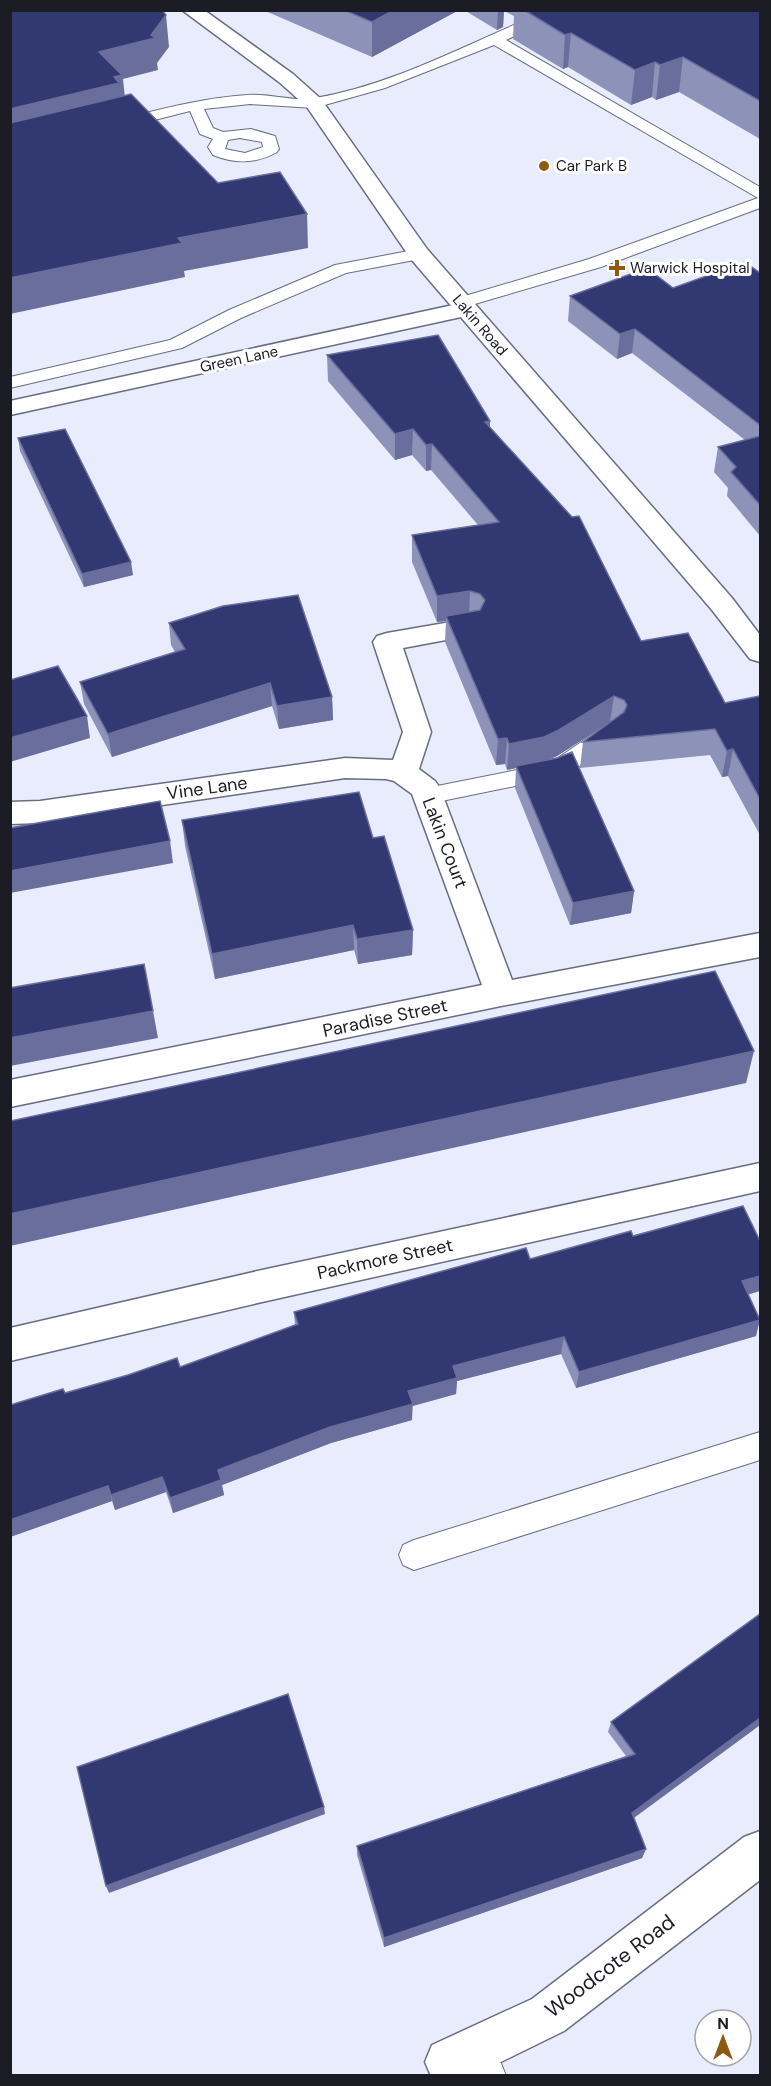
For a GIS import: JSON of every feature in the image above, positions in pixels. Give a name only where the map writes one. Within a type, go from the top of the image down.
[{"type":"street","name":"Lakin Road","points":[[191,10],[286,78],[314,103],[419,254],[758,646]]},
{"type":"street","name":"Green Lane","points":[[10,408],[464,306]]},
{"type":"street","points":[[402,773],[417,732],[387,642],[468,628]]},
{"type":"street","name":"Vine Lane","points":[[10,813],[40,812],[345,768],[386,769],[402,773]]},
{"type":"street","name":"Lakin Court","points":[[402,773],[425,788],[501,994]]},
{"type":"street","name":"Paradise Street","points":[[10,1094],[501,994],[760,945]]},
{"type":"street","name":"Packmore Street","points":[[10,1345],[262,1286],[760,1177]]},
{"type":"street","name":"Woodcote Road","points":[[469,2069],[548,2015],[760,1852]]},
{"type":"lane","points":[[103,128],[195,105],[250,99],[314,103],[380,85],[564,10]]},
{"type":"lane","points":[[502,19],[520,27]]},
{"type":"lane","points":[[495,40],[760,194]]},
{"type":"lane","points":[[195,105],[206,130],[222,137]]},
{"type":"lane","points":[[464,306],[537,279],[595,263],[760,203]]},
{"type":"lane","points":[[537,279],[547,266],[677,218]]},
{"type":"lane","points":[[10,383],[176,344],[235,314],[341,269],[419,254]]},
{"type":"lane","points":[[427,796],[546,772],[566,764],[611,732]]},
{"type":"lane","points":[[414,1556],[760,1446]]},
{"type":"building","points":[[10,10],[162,10],[166,15],[151,35],[155,38],[99,52],[122,75],[114,77],[119,83],[10,109]]},
{"type":"building","points":[[344,10],[394,10],[372,22]]},
{"type":"building","points":[[524,10],[760,10],[760,101],[683,57],[660,65],[655,62],[635,70],[571,33],[565,35]]},
{"type":"building","points":[[131,94],[218,183],[280,172],[307,214],[178,238],[182,243],[10,278],[10,123]]},
{"type":"building","points":[[745,262],[760,273],[760,425],[635,329],[620,334],[570,296],[647,268],[673,288]]},
{"type":"building","points":[[438,335],[490,421],[485,422],[572,517],[579,516],[641,641],[688,633],[725,703],[760,696],[760,799],[733,749],[727,751],[715,729],[583,742],[624,712],[627,705],[624,700],[614,696],[544,737],[509,744],[507,738],[498,739],[446,616],[480,610],[485,600],[480,594],[470,591],[437,596],[412,535],[499,522],[432,444],[426,445],[413,429],[395,434],[327,355]]},
{"type":"building","points":[[65,429],[131,562],[82,574],[18,438]]},
{"type":"building","points":[[760,436],[760,505],[731,472],[736,467],[718,447]]},
{"type":"building","points":[[298,595],[332,697],[277,706],[270,683],[108,734],[80,682],[185,649],[169,623],[223,606]]},
{"type":"building","points":[[58,666],[87,716],[10,738],[10,680]]},
{"type":"building","points":[[572,752],[634,891],[573,903],[516,766],[557,758]]},
{"type":"building","points":[[359,792],[373,838],[384,836],[413,930],[357,939],[353,925],[212,954],[182,820]]},
{"type":"building","points":[[160,801],[170,841],[10,871],[10,828]]},
{"type":"building","points":[[144,964],[153,1011],[10,1038],[10,988]]},
{"type":"building","points":[[715,971],[754,1051],[10,1214],[10,1121]]},
{"type":"building","points":[[743,1206],[760,1241],[760,1276],[742,1281],[760,1320],[579,1372],[564,1337],[453,1366],[457,1378],[408,1391],[413,1404],[330,1427],[218,1470],[221,1480],[170,1498],[162,1477],[111,1495],[108,1486],[10,1520],[10,1405],[63,1389],[65,1393],[177,1358],[180,1367],[298,1324],[294,1312],[526,1248],[530,1259],[631,1231],[633,1236]]},
{"type":"building","points":[[760,1614],[760,1718],[632,1813],[646,1849],[384,1938],[357,1846],[635,1754],[611,1722]]},
{"type":"building","points":[[288,1694],[324,1807],[106,1886],[77,1767]]},
{"type":"place","name":"Car Park B","points":[[544,166]]},
{"type":"place","name":"Warwick Hospital","points":[[617,268]]}]
